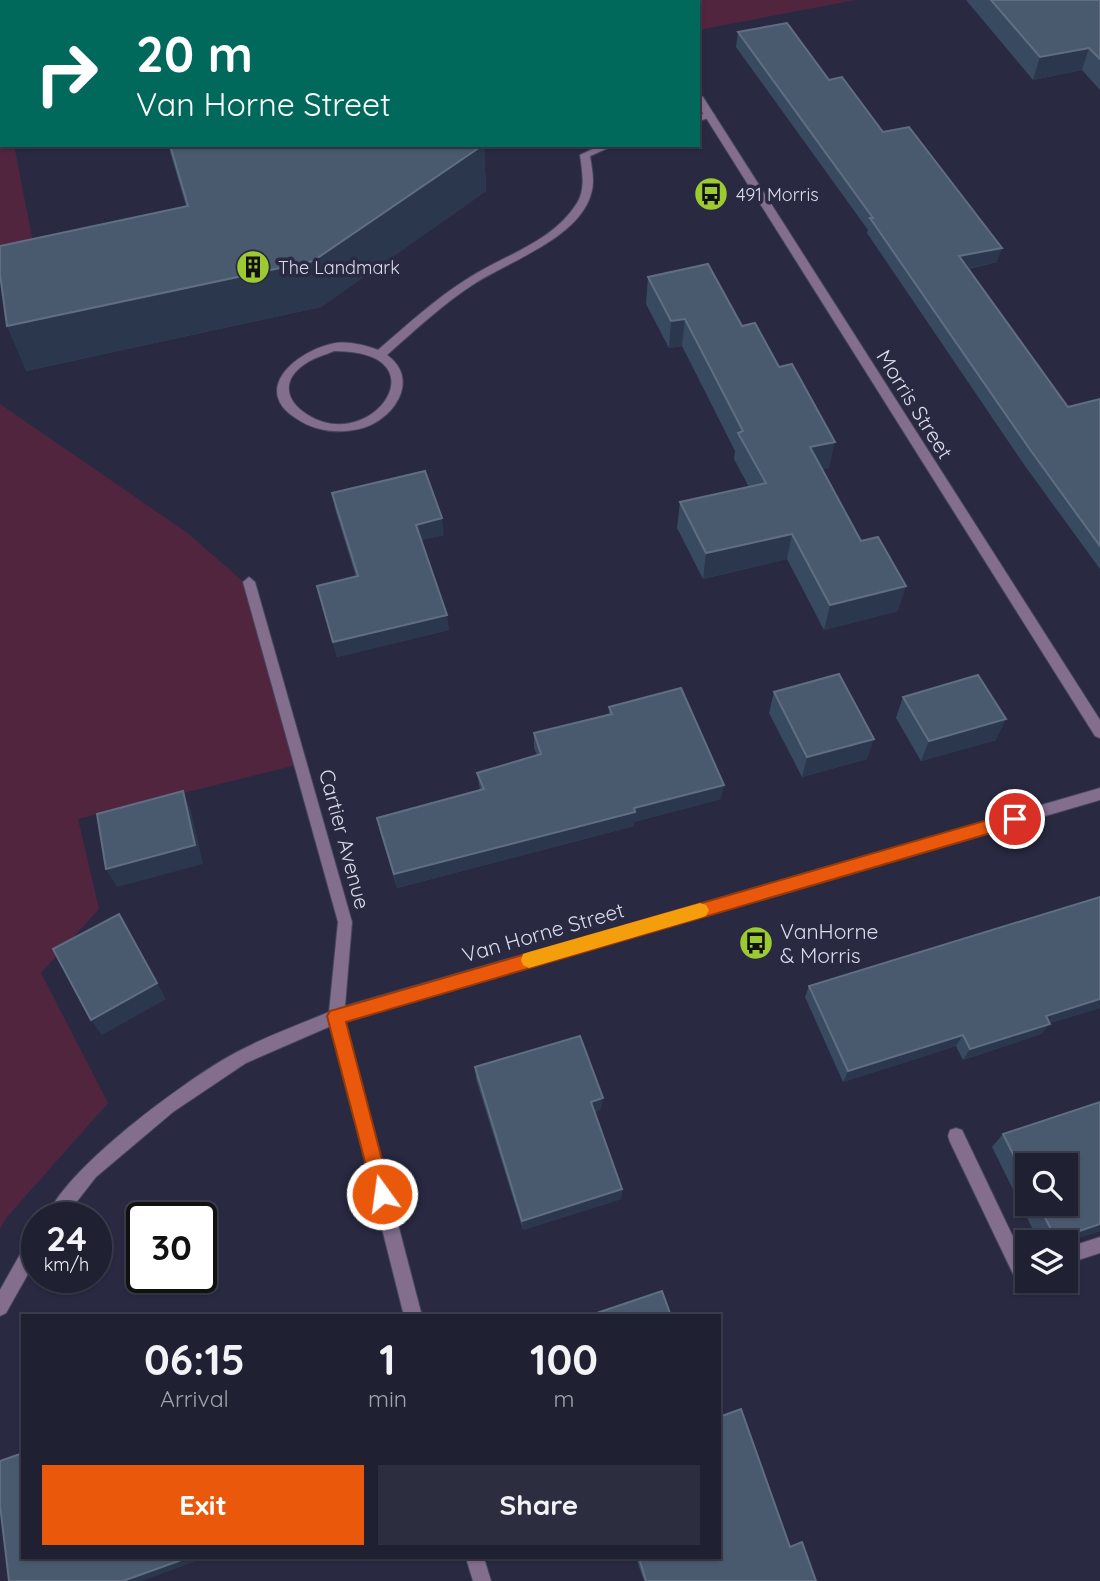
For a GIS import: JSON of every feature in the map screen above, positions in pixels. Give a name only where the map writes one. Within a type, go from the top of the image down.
[{"type":"street","name":"Morris Street","points":[[704,116],[1100,732]]},
{"type":"street","points":[[380,355],[445,299],[569,223],[585,199],[585,155],[605,147]]},
{"type":"street","points":[[333,347],[356,347],[380,355],[391,364],[399,382],[395,399],[376,418],[350,427],[325,427],[299,418],[286,408],[282,384],[293,365],[309,355],[333,347]]},
{"type":"street","name":"Cartier Avenue","points":[[249,582],[345,922],[336,1016],[412,1314]]},
{"type":"street","name":"Van Horne Street","points":[[66,1202],[90,1171],[167,1107],[240,1058],[336,1016],[1100,794]]},
{"type":"street","points":[[956,1136],[1015,1259]]},
{"type":"street","points":[[1078,1252],[1100,1245]]},
{"type":"street","points":[[0,1307],[21,1270]]},
{"type":"street","points":[[475,1559],[482,1581]]},
{"type":"shaded area","points":[[700,0],[855,0],[700,30]]},
{"type":"shaded area","points":[[0,147],[14,147],[39,273],[0,280]]},
{"type":"shaded area","points":[[0,404],[186,532],[245,583],[296,765],[78,819],[99,909],[41,973],[108,1103],[6,1218],[0,1229]]},
{"type":"building","points":[[991,0],[1100,0],[1100,59],[1089,48],[1040,57]]},
{"type":"building","points":[[787,23],[829,80],[842,77],[883,132],[909,127],[1002,248],[959,256],[1068,407],[1100,399],[1100,546],[870,218],[873,218],[738,32]]},
{"type":"building","points":[[171,147],[480,147],[313,261],[7,326],[0,274],[0,246],[188,206]]},
{"type":"building","points":[[708,264],[742,326],[755,323],[779,367],[792,364],[835,442],[810,447],[861,541],[878,537],[906,586],[830,605],[792,534],[706,553],[680,502],[766,483],[738,433],[743,431],[685,319],[671,321],[648,277]]},
{"type":"building","points":[[425,471],[442,518],[416,525],[447,615],[333,642],[317,586],[358,576],[332,493]]},
{"type":"building","points":[[839,674],[874,739],[807,757],[774,692]]},
{"type":"building","points":[[978,675],[1006,719],[929,741],[903,697]]},
{"type":"building","points":[[681,688],[724,785],[634,808],[635,812],[394,874],[377,818],[484,789],[477,773],[541,754],[534,733],[612,714],[609,707]]},
{"type":"building","points":[[183,791],[195,845],[106,869],[97,814]]},
{"type":"building","points":[[1100,897],[1100,999],[1046,1016],[1050,1024],[970,1049],[963,1035],[848,1071],[809,986]]},
{"type":"building","points":[[119,914],[157,983],[91,1020],[53,949]]},
{"type":"building","points":[[580,1036],[603,1098],[591,1102],[622,1189],[522,1221],[475,1067]]},
{"type":"building","points":[[1100,1102],[1100,1224],[1078,1232],[1051,1230],[1044,1216],[1078,1216],[1078,1153],[1015,1153],[1015,1158],[1003,1134]]},
{"type":"building","points":[[662,1291],[670,1314],[594,1314]]},
{"type":"building","points":[[741,1409],[790,1547],[802,1542],[816,1581],[646,1581],[639,1559],[721,1559],[721,1416]]},
{"type":"building","points":[[21,1454],[21,1559],[184,1559],[123,1581],[9,1581],[0,1505],[0,1461]]},
{"type":"slow traffic","points":[[529,960],[700,910]]},
{"type":"place","name":"491 Morris","points":[[711,194]]},
{"type":"place","name":"The Landmark","points":[[253,267]]},
{"type":"place","name":"VanHorne & Morris","points":[[756,943]]},
{"type":"route","points":[[382,1194],[336,1016],[1015,819]]}]
